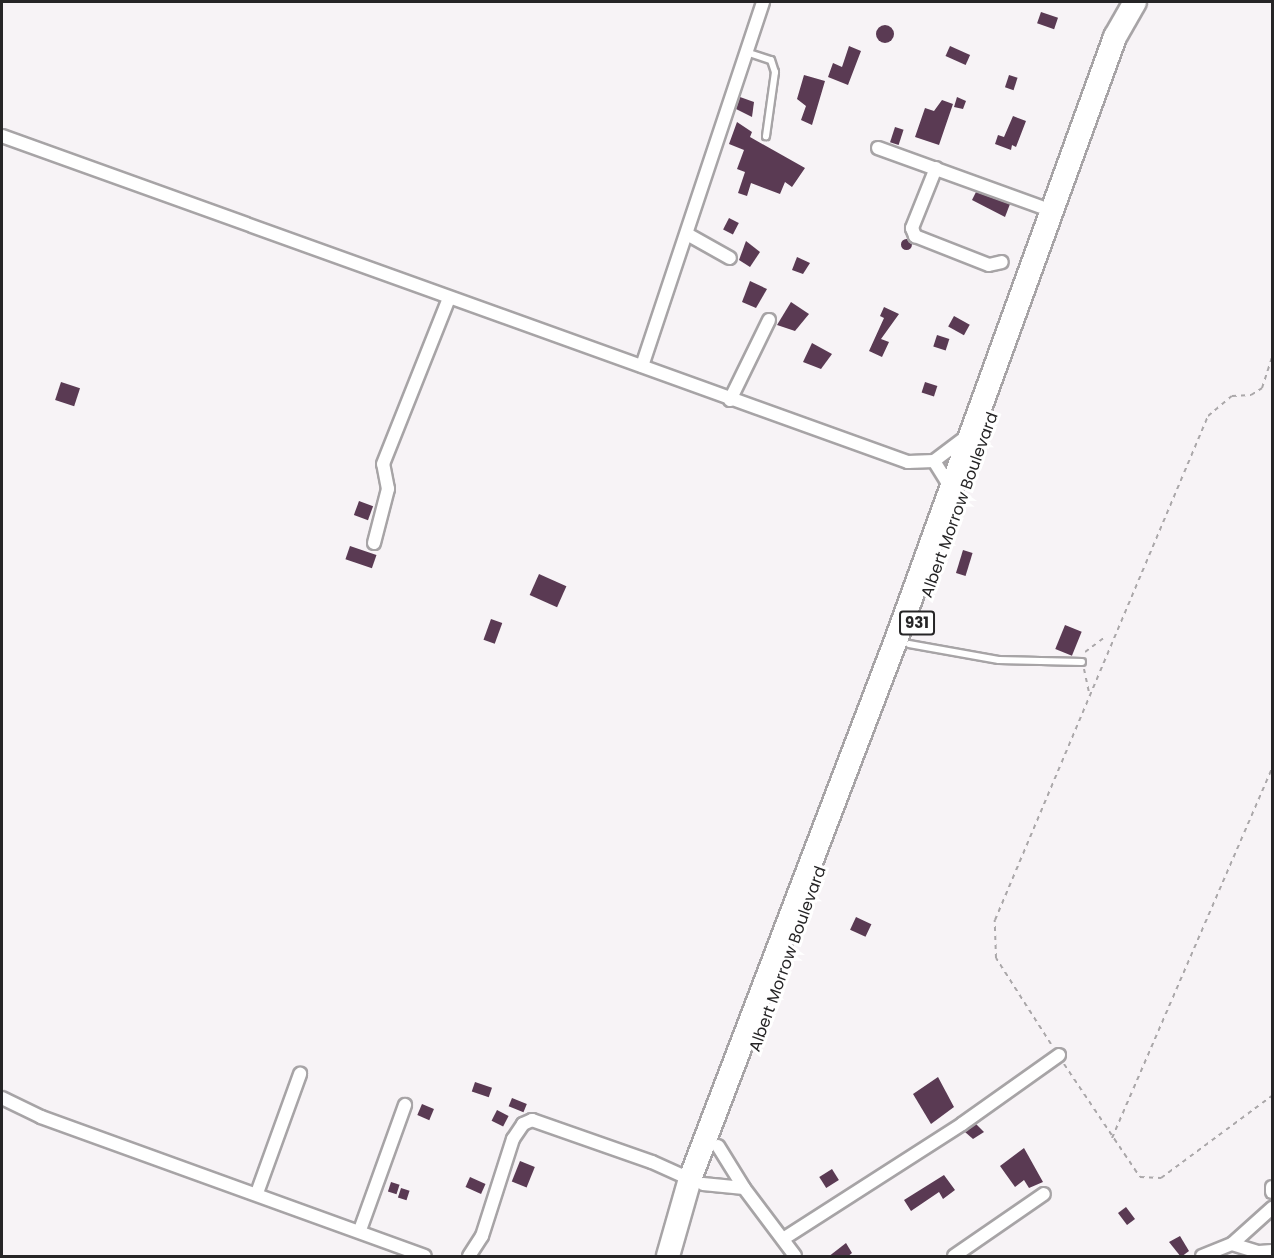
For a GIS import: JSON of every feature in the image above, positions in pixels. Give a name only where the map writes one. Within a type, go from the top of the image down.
[{"type":"highway","name":"Albert Morrow Boulevard","points":[[672,1246],[975,425],[1115,37],[1136,2]]},
{"type":"highway","name":"Albert Morrow Boulevard","points":[[697,1182],[718,1146],[909,644],[1129,41],[1136,2]]},
{"type":"street","points":[[642,366],[763,2]]},
{"type":"street","points":[[2,136],[642,366],[730,400],[908,462],[934,461],[952,450],[975,425]]},
{"type":"street","points":[[878,148],[1052,211]]},
{"type":"street","points":[[936,168],[912,228],[915,236],[989,265],[1002,262]]},
{"type":"street","points":[[687,234],[730,258]]},
{"type":"street","points":[[374,543],[388,489],[383,464],[449,298]]},
{"type":"street","points":[[730,400],[769,320]]},
{"type":"street","points":[[934,461],[951,488]]},
{"type":"street","points":[[783,1239],[962,1124],[1059,1056]]},
{"type":"street","points":[[257,1193],[300,1074]]},
{"type":"street","points":[[2,1098],[41,1117],[360,1230],[425,1257]]},
{"type":"street","points":[[360,1230],[405,1105]]},
{"type":"street","points":[[469,1257],[482,1236],[513,1138],[531,1120],[587,1138],[697,1182],[744,1188]]},
{"type":"street","points":[[718,1146],[744,1188],[795,1257]]},
{"type":"street","points":[[1272,1187],[1272,1192]]},
{"type":"street","points":[[954,1257],[1044,1194]]},
{"type":"street","points":[[1202,1257],[1232,1244],[1272,1208]]},
{"type":"street","points":[[1232,1244],[1259,1252],[1272,1251]]},
{"type":"lane","points":[[746,52],[771,60],[776,72],[766,136]]},
{"type":"lane","points":[[909,644],[999,660],[1082,662]]},
{"type":"path","points":[[1272,358],[1262,388],[1251,395],[1232,396],[1208,416],[995,920],[996,958],[1112,1138],[1140,1177],[1161,1178],[1272,1096]]},
{"type":"path","points":[[1112,1138],[1272,769]]},
{"type":"building","points":[[1041,12],[1058,18],[1054,29],[1037,23]]},
{"type":"building","points":[[885,25],[891,28],[894,34],[891,40],[885,43],[879,40],[876,34],[879,28]]},
{"type":"building","points":[[849,46],[861,51],[848,85],[828,77],[833,63],[842,67]]},
{"type":"building","points":[[950,46],[970,55],[966,65],[946,56]]},
{"type":"building","points":[[804,75],[825,81],[812,125],[801,120],[806,106],[797,99]]},
{"type":"building","points":[[1009,75],[1018,78],[1014,90],[1005,87]]},
{"type":"building","points":[[740,97],[754,102],[752,117],[736,109]]},
{"type":"building","points":[[957,97],[966,101],[963,109],[954,107]]},
{"type":"building","points":[[942,100],[953,104],[939,145],[915,137],[925,108],[934,111]]},
{"type":"building","points":[[1013,116],[1026,121],[1016,147],[1012,145],[1011,150],[995,144],[998,135],[1004,137]]},
{"type":"building","points":[[737,122],[752,132],[750,137],[805,168],[792,187],[785,182],[780,194],[751,183],[747,196],[738,193],[745,172],[737,169],[744,150],[729,144]]},
{"type":"building","points":[[895,127],[904,130],[899,145],[890,142]]},
{"type":"building","points":[[976,192],[1010,204],[1005,217],[972,200]]},
{"type":"building","points":[[729,218],[739,223],[733,235],[723,230]]},
{"type":"building","points":[[906,238],[912,244],[906,250],[900,244]]},
{"type":"building","points":[[746,241],[760,252],[750,267],[739,260]]},
{"type":"building","points":[[797,257],[810,263],[803,274],[792,270]]},
{"type":"building","points":[[750,281],[767,289],[756,308],[742,302]]},
{"type":"building","points":[[791,302],[809,314],[795,331],[777,325]]},
{"type":"building","points":[[884,307],[899,314],[881,339],[889,342],[882,357],[869,351],[884,318],[880,316]]},
{"type":"building","points":[[954,316],[970,325],[964,335],[948,326]]},
{"type":"building","points":[[937,335],[949,339],[946,350],[933,346]]},
{"type":"building","points":[[812,343],[832,354],[821,369],[803,362]]},
{"type":"building","points":[[61,382],[80,388],[74,406],[55,400]]},
{"type":"building","points":[[925,382],[937,386],[934,396],[922,392]]},
{"type":"building","points":[[359,501],[373,506],[368,520],[354,515]]},
{"type":"building","points":[[350,546],[376,555],[372,568],[345,559]]},
{"type":"building","points":[[963,550],[973,553],[966,576],[956,573]]},
{"type":"building","points":[[539,574],[566,586],[557,607],[530,595]]},
{"type":"building","points":[[491,619],[502,623],[495,644],[483,640]]},
{"type":"building","points":[[1065,625],[1082,632],[1072,656],[1055,649]]},
{"type":"building","points":[[856,917],[871,924],[865,937],[850,930]]},
{"type":"building","points":[[938,1077],[954,1107],[931,1124],[913,1094]]},
{"type":"building","points":[[475,1082],[492,1088],[489,1097],[472,1091]]},
{"type":"building","points":[[512,1098],[527,1104],[523,1112],[509,1106]]},
{"type":"building","points":[[422,1104],[434,1109],[429,1120],[417,1115]]},
{"type":"building","points":[[497,1110],[509,1116],[503,1127],[492,1121]]},
{"type":"building","points":[[976,1124],[984,1132],[973,1139],[965,1132]]},
{"type":"building","points":[[1024,1148],[1043,1182],[1029,1188],[1024,1180],[1015,1187],[1000,1166]]},
{"type":"building","points":[[520,1161],[535,1167],[527,1187],[512,1181]]},
{"type":"building","points":[[832,1169],[839,1180],[826,1188],[819,1177]]},
{"type":"building","points":[[944,1175],[955,1190],[943,1199],[939,1192],[911,1211],[904,1200]]},
{"type":"building","points":[[470,1177],[486,1184],[481,1194],[466,1187]]},
{"type":"building","points":[[391,1182],[400,1185],[396,1194],[388,1192]]},
{"type":"building","points":[[401,1188],[410,1191],[406,1200],[398,1198]]},
{"type":"building","points":[[1126,1207],[1135,1219],[1127,1225],[1118,1213]]},
{"type":"building","points":[[1180,1236],[1189,1251],[1181,1257],[1169,1242]]},
{"type":"building","points":[[846,1243],[852,1253],[847,1257],[828,1257]]}]
